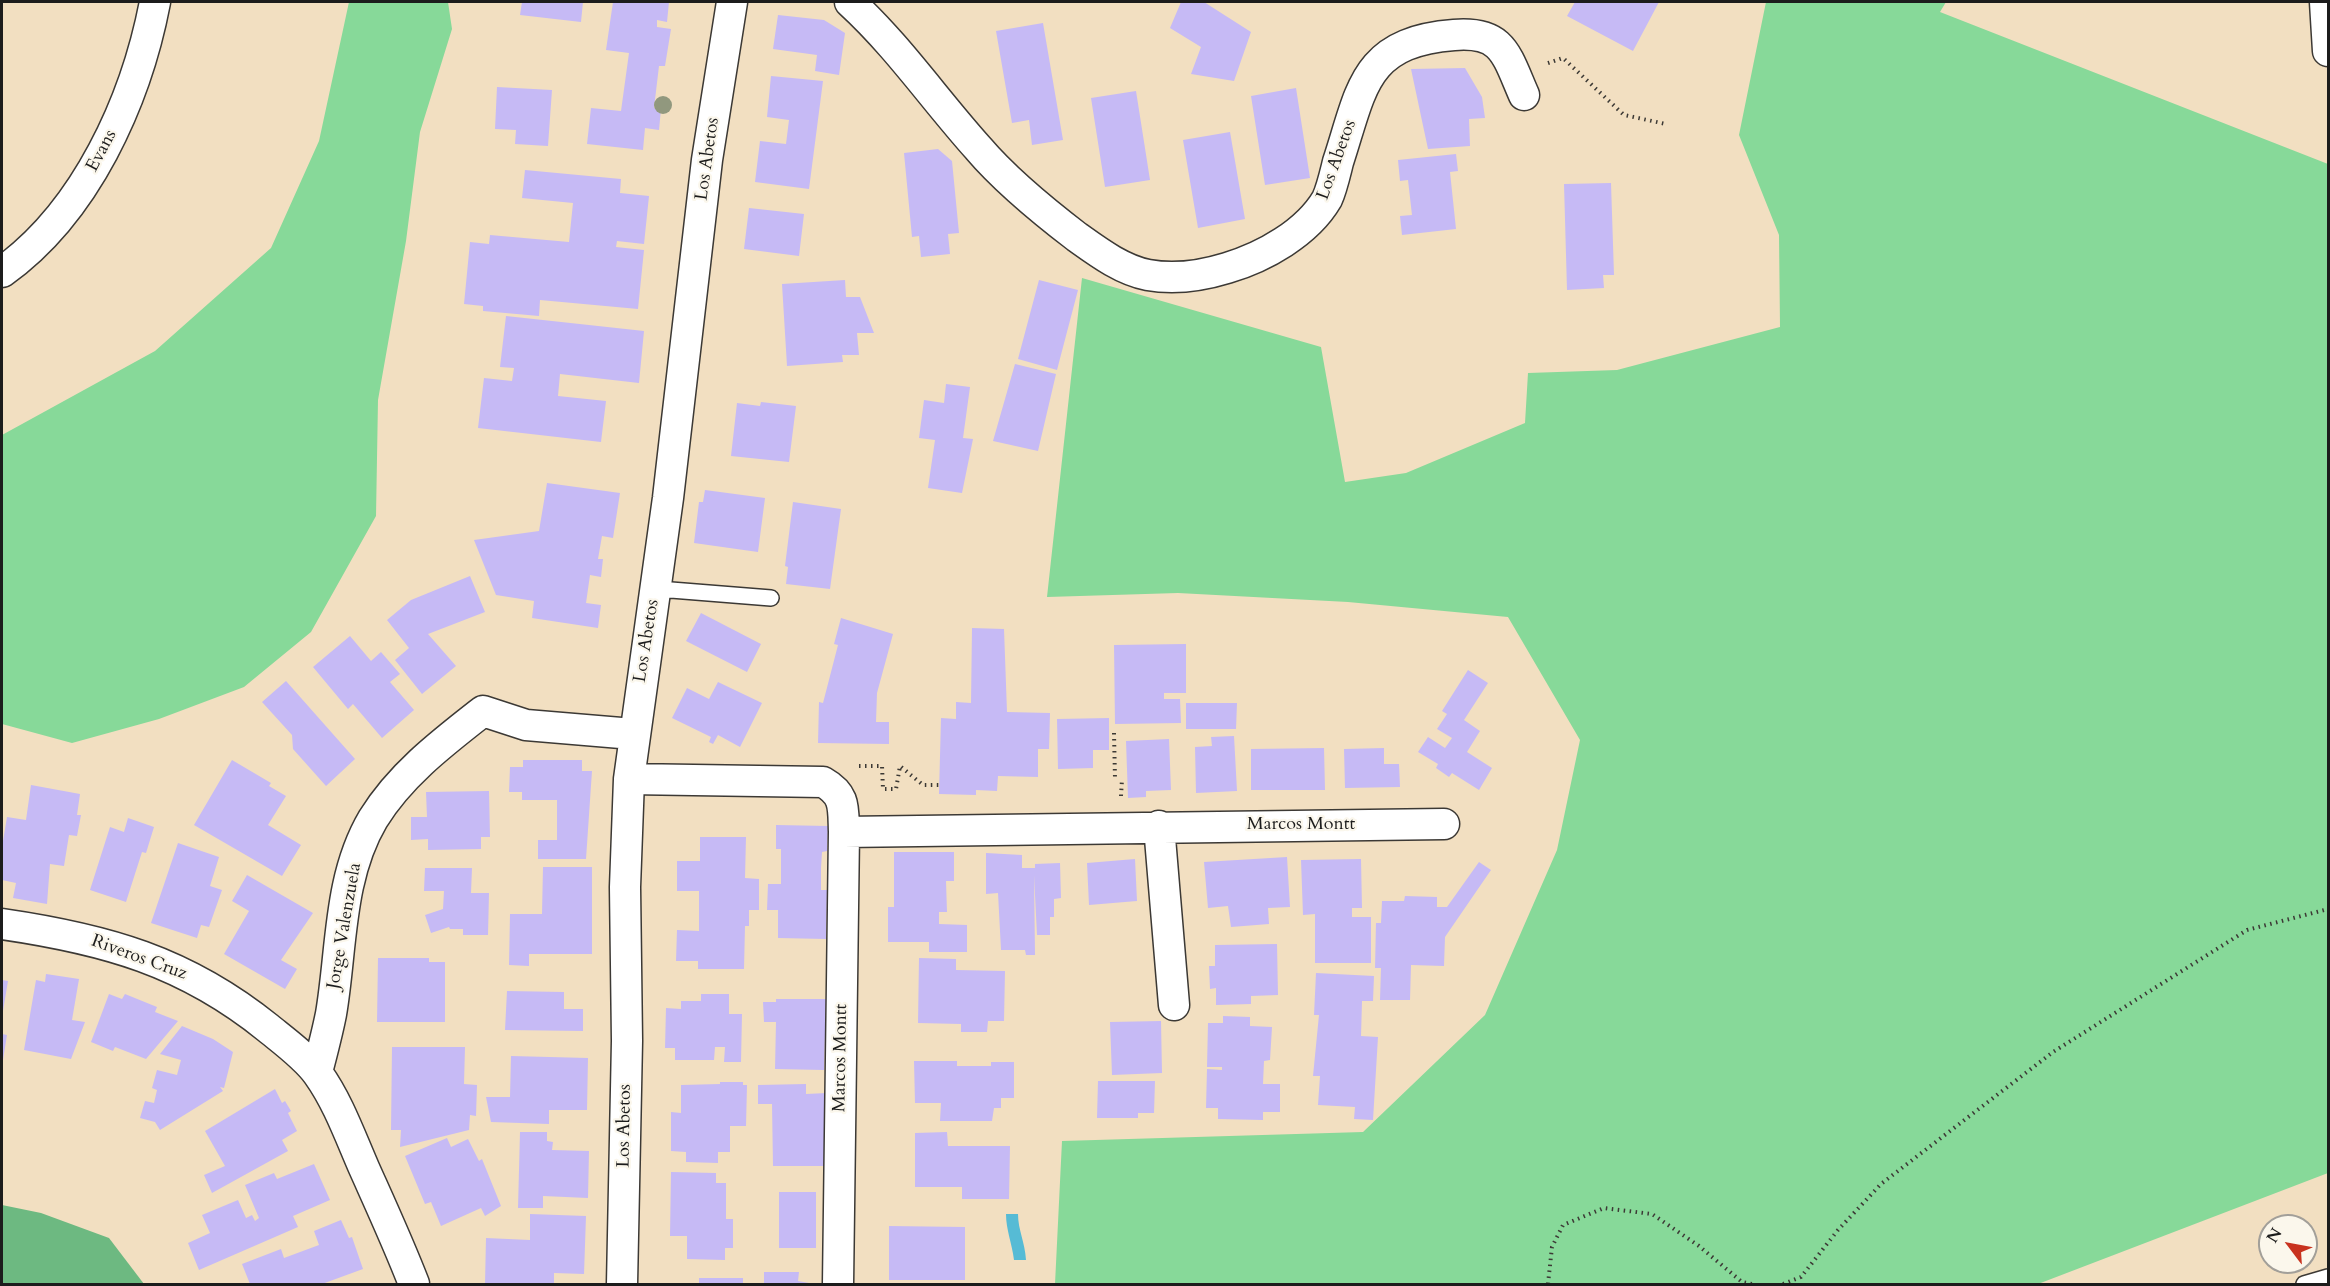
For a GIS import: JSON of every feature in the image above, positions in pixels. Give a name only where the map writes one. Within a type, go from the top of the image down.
[{"type":"street","name":"Evans","points":[[2,272],[50,232],[82,188],[118,119],[146,49],[155,2]]},
{"type":"street","name":"Los Abetos","points":[[622,1284],[627,1041],[625,887],[628,779],[654,591],[706,170],[732,2]]},
{"type":"street","name":"Los Abetos","points":[[850,2],[906,59],[979,150],[1026,194],[1105,257],[1146,275],[1185,278],[1229,268],[1274,249],[1304,225],[1327,198],[1366,81],[1384,57],[1399,48],[1444,36],[1476,33],[1494,39],[1510,63],[1524,95]]},
{"type":"street","points":[[2325,2],[2328,51]]},
{"type":"street","name":"Jorge Valenzuela","points":[[317,1072],[331,1014],[345,902],[355,859],[373,820],[415,767],[483,711],[526,725],[633,734]]},
{"type":"street","points":[[628,779],[824,782],[837,790]]},
{"type":"street","name":"Marcos Montt","points":[[837,790],[843,805],[844,832],[838,1284]]},
{"type":"street","name":"Marcos Montt","points":[[844,832],[1444,824]]},
{"type":"street","points":[[1159,826],[1174,1005]]},
{"type":"street","name":"Riveros Cruz","points":[[2,924],[85,938],[137,953],[186,973],[236,1002],[279,1036],[317,1072]]},
{"type":"street","points":[[317,1072],[344,1122],[414,1284]]},
{"type":"lane","points":[[654,591],[671,590],[771,598]]},
{"type":"lane","points":[[2304,1284],[2328,1277]]},
{"type":"path","points":[[1547,63],[1563,58],[1624,115],[1666,124]]},
{"type":"path","points":[[1114,733],[1115,779]]},
{"type":"path","points":[[837,790],[856,765],[882,766],[883,789],[896,789],[900,766],[923,785],[939,785]]},
{"type":"path","points":[[1783,1284],[1801,1277],[1838,1230],[1881,1184],[2053,1052],[2247,930],[2328,909]]},
{"type":"path","points":[[1548,1284],[1552,1247],[1563,1225],[1604,1208],[1652,1214],[1699,1246],[1742,1281],[1752,1284]]},
{"type":"green space","points":[[349,2],[448,2],[452,29],[420,132],[406,241],[378,400],[376,516],[311,632],[244,687],[159,719],[72,743],[2,724],[2,435],[155,351],[271,248],[319,141]]},
{"type":"green space","points":[[1766,2],[1946,2],[1940,12],[2328,164],[2328,1173],[2038,1284],[1055,1284],[1062,1141],[1363,1132],[1485,1015],[1557,850],[1580,740],[1508,617],[1348,602],[1178,593],[1047,597],[1082,278],[1321,347],[1345,482],[1406,473],[1525,423],[1528,373],[1617,370],[1780,327],[1779,235],[1739,135]]},
{"type":"green space","points":[[2,1205],[41,1213],[109,1238],[144,1284],[2,1284]]},
{"type":"water","points":[[1006,1214],[1018,1214],[1026,1260],[1014,1260]]},
{"type":"building","points":[[522,2],[583,2],[581,22],[520,15]]},
{"type":"building","points":[[613,2],[669,2],[667,22],[657,20],[657,27],[671,29],[665,66],[659,66],[654,108],[661,109],[659,130],[645,128],[643,150],[587,144],[591,108],[621,111],[629,53],[606,50]]},
{"type":"building","points":[[1181,2],[1204,2],[1251,32],[1234,81],[1191,74],[1201,47],[1170,28]]},
{"type":"building","points":[[1575,2],[1659,2],[1633,51],[1567,16]]},
{"type":"building","points":[[778,15],[824,20],[845,33],[839,75],[815,71],[817,55],[773,49]]},
{"type":"building","points":[[1043,23],[1063,140],[1032,145],[1029,120],[1012,123],[996,31]]},
{"type":"building","points":[[1465,68],[1482,97],[1485,118],[1469,119],[1470,146],[1428,149],[1411,69]]},
{"type":"building","points":[[771,76],[823,81],[809,189],[755,182],[760,141],[786,144],[789,120],[767,117]]},
{"type":"building","points":[[497,87],[552,90],[548,146],[515,144],[516,130],[495,129]]},
{"type":"building","points":[[1296,88],[1310,178],[1265,185],[1251,96]]},
{"type":"building","points":[[1136,91],[1150,180],[1105,187],[1091,98]]},
{"type":"building","points":[[1230,132],[1245,219],[1198,228],[1183,140]]},
{"type":"building","points":[[938,149],[952,161],[959,233],[948,234],[950,254],[921,257],[919,236],[912,237],[904,153]]},
{"type":"building","points":[[1456,154],[1458,171],[1450,172],[1456,229],[1402,235],[1400,216],[1412,215],[1408,180],[1400,181],[1398,160]]},
{"type":"building","points":[[525,170],[621,179],[620,193],[649,196],[644,244],[617,241],[616,247],[644,250],[638,309],[540,300],[539,316],[483,311],[483,306],[464,304],[470,242],[489,244],[490,235],[569,242],[573,203],[522,198]]},
{"type":"building","points":[[1611,183],[1614,275],[1603,275],[1604,288],[1567,290],[1564,184]]},
{"type":"building","points":[[749,208],[804,214],[799,256],[744,249]]},
{"type":"building","points":[[845,280],[846,297],[860,297],[874,333],[857,333],[859,355],[842,355],[843,362],[787,366],[782,284]]},
{"type":"building","points":[[1039,280],[1078,290],[1057,370],[1018,359]]},
{"type":"building","points":[[506,316],[644,331],[639,383],[560,374],[558,396],[606,401],[601,442],[478,428],[484,378],[512,381],[514,368],[500,367]]},
{"type":"building","points":[[1015,364],[1056,374],[1038,451],[993,441]]},
{"type":"building","points":[[946,384],[970,387],[963,438],[973,439],[962,493],[928,488],[935,440],[919,438],[924,400],[944,403]]},
{"type":"building","points":[[761,402],[796,406],[789,462],[731,456],[737,403],[760,406]]},
{"type":"building","points":[[547,483],[620,493],[613,538],[602,536],[598,559],[603,559],[601,577],[590,575],[586,603],[601,605],[598,628],[532,618],[534,601],[496,595],[474,540],[539,531]]},
{"type":"building","points":[[705,490],[765,498],[758,552],[694,543],[699,502],[703,502]]},
{"type":"building","points":[[793,502],[841,509],[830,589],[786,584],[788,567],[785,566]]},
{"type":"building","points":[[470,576],[485,612],[428,634],[456,666],[422,694],[395,660],[409,648],[387,620],[411,600]]},
{"type":"building","points":[[701,613],[761,644],[747,672],[686,641]]},
{"type":"building","points":[[841,618],[893,634],[877,693],[876,722],[889,722],[889,744],[818,743],[819,702],[823,703],[838,645],[834,644]]},
{"type":"building","points":[[972,628],[1004,629],[1007,712],[1050,713],[1049,749],[1038,749],[1038,777],[998,776],[997,791],[976,790],[976,795],[939,794],[941,718],[956,719],[956,702],[971,703]]},
{"type":"building","points":[[350,636],[371,661],[381,652],[400,674],[390,682],[414,710],[382,738],[353,704],[348,709],[313,667]]},
{"type":"building","points":[[1186,644],[1186,693],[1164,693],[1164,699],[1180,699],[1181,723],[1115,724],[1114,645]]},
{"type":"building","points":[[1468,670],[1488,683],[1464,720],[1480,731],[1467,752],[1492,768],[1479,790],[1452,773],[1449,777],[1436,768],[1438,764],[1418,752],[1428,737],[1445,748],[1452,738],[1437,729],[1447,714],[1442,711]]},
{"type":"building","points":[[286,681],[355,759],[326,786],[293,749],[292,735],[262,702]]},
{"type":"building","points":[[718,682],[762,703],[740,747],[718,735],[713,744],[709,742],[711,737],[672,718],[687,688],[709,699]]},
{"type":"building","points":[[1186,703],[1237,703],[1236,729],[1186,729]]},
{"type":"building","points":[[1109,718],[1109,750],[1093,750],[1093,768],[1058,769],[1057,719]]},
{"type":"building","points":[[1234,736],[1237,791],[1196,793],[1195,747],[1212,746],[1211,737]]},
{"type":"building","points":[[1169,739],[1171,790],[1146,791],[1146,797],[1128,798],[1126,741]]},
{"type":"building","points":[[1324,748],[1325,790],[1251,790],[1251,749]]},
{"type":"building","points":[[1384,748],[1384,764],[1399,764],[1400,787],[1345,788],[1344,749]]},
{"type":"building","points":[[232,760],[271,783],[269,786],[286,796],[268,825],[301,845],[282,876],[194,825]]},
{"type":"building","points":[[523,760],[582,760],[582,771],[592,771],[586,859],[538,859],[538,840],[557,840],[557,800],[522,800],[522,792],[509,792],[510,767],[523,767]]},
{"type":"building","points":[[31,785],[80,794],[77,815],[81,815],[77,836],[69,835],[64,866],[50,864],[47,904],[13,898],[16,883],[2,880],[2,847],[7,817],[26,820]]},
{"type":"building","points":[[489,791],[490,837],[481,837],[481,849],[428,850],[428,839],[411,840],[411,817],[427,817],[426,792]]},
{"type":"building","points":[[128,818],[154,827],[146,853],[142,852],[126,902],[90,890],[110,827],[124,832]]},
{"type":"building","points":[[776,825],[828,826],[827,851],[822,852],[821,868],[821,890],[827,890],[826,939],[778,938],[778,910],[767,910],[768,884],[781,884],[781,849],[776,849]]},
{"type":"building","points":[[700,837],[746,837],[745,878],[759,879],[759,910],[749,910],[749,926],[745,926],[744,969],[698,969],[698,961],[676,961],[677,930],[699,931],[699,891],[677,891],[677,861],[700,861]]},
{"type":"building","points":[[178,843],[219,857],[210,886],[222,890],[209,927],[201,925],[197,938],[151,923]]},
{"type":"building","points":[[894,852],[954,852],[954,881],[946,881],[947,912],[939,912],[939,924],[967,925],[967,952],[929,952],[929,942],[888,942],[888,907],[894,907]]},
{"type":"building","points":[[986,853],[1022,855],[1022,868],[1035,868],[1035,864],[1060,863],[1061,898],[1054,899],[1054,917],[1050,917],[1050,935],[1037,935],[1034,875],[1035,955],[1026,955],[1025,950],[1001,950],[998,893],[986,894]]},
{"type":"building","points":[[1287,857],[1290,907],[1268,908],[1269,924],[1231,927],[1228,906],[1208,908],[1204,862]]},
{"type":"building","points":[[1135,859],[1137,901],[1089,905],[1087,863]]},
{"type":"building","points":[[1361,859],[1362,908],[1352,908],[1352,917],[1371,917],[1371,963],[1315,963],[1315,914],[1303,915],[1301,860]]},
{"type":"building","points":[[1479,862],[1491,870],[1445,937],[1444,966],[1411,965],[1410,1000],[1380,1000],[1381,968],[1375,968],[1376,923],[1381,923],[1382,901],[1404,901],[1405,896],[1437,897],[1437,907],[1447,907]]},
{"type":"building","points":[[543,867],[592,867],[592,954],[529,954],[529,966],[509,965],[510,914],[542,914]]},
{"type":"building","points":[[425,868],[472,868],[471,893],[489,893],[488,935],[463,935],[463,929],[450,929],[449,927],[431,933],[425,915],[443,909],[444,891],[424,891]]},
{"type":"building","points":[[247,875],[313,913],[281,960],[297,969],[285,989],[224,954],[249,911],[232,901]]},
{"type":"building","points":[[1277,944],[1278,995],[1251,996],[1251,1004],[1216,1005],[1216,988],[1210,989],[1209,966],[1215,966],[1215,945]]},
{"type":"building","points":[[378,958],[429,958],[429,962],[445,962],[445,1022],[377,1022]]},
{"type":"building","points":[[919,958],[956,959],[956,970],[1005,971],[1004,1021],[988,1021],[987,1032],[961,1032],[961,1024],[918,1023]]},
{"type":"building","points":[[1316,973],[1374,976],[1373,1001],[1362,1001],[1361,1036],[1378,1037],[1373,1120],[1354,1119],[1355,1107],[1318,1105],[1320,1076],[1313,1076],[1319,1015],[1314,1015]]},
{"type":"building","points":[[46,974],[79,979],[72,1020],[85,1022],[71,1059],[24,1050],[36,980],[45,982]]},
{"type":"building","points":[[2,980],[8,981],[3,1011],[2,1010]]},
{"type":"building","points":[[507,991],[564,992],[564,1009],[583,1009],[583,1031],[505,1030]]},
{"type":"building","points":[[109,994],[122,999],[125,994],[157,1007],[155,1012],[178,1021],[146,1059],[115,1047],[113,1051],[91,1042]]},
{"type":"building","points":[[701,994],[729,994],[729,1014],[742,1014],[741,1062],[724,1062],[725,1047],[715,1047],[714,1060],[675,1060],[675,1048],[665,1048],[666,1008],[681,1009],[681,1001],[701,1001]]},
{"type":"building","points":[[776,999],[826,999],[824,1070],[775,1069],[776,1022],[764,1022],[763,1002],[776,1002]]},
{"type":"building","points":[[1223,1016],[1250,1017],[1250,1026],[1272,1027],[1270,1060],[1264,1061],[1263,1084],[1280,1084],[1280,1112],[1263,1112],[1263,1120],[1218,1119],[1218,1108],[1206,1108],[1207,1069],[1222,1070],[1222,1067],[1207,1067],[1208,1023],[1223,1023]]},
{"type":"building","points":[[1161,1021],[1162,1073],[1112,1075],[1110,1022]]},
{"type":"building","points":[[182,1026],[213,1039],[233,1052],[224,1088],[220,1087],[223,1091],[160,1130],[155,1122],[140,1118],[145,1101],[154,1103],[157,1090],[152,1088],[157,1070],[177,1075],[181,1060],[160,1054]]},
{"type":"building","points":[[2,1034],[7,1035],[3,1060],[2,1059]]},
{"type":"building","points":[[392,1047],[465,1047],[464,1084],[477,1085],[476,1116],[470,1115],[469,1130],[400,1147],[401,1130],[391,1130]]},
{"type":"building","points":[[511,1056],[588,1058],[587,1110],[549,1110],[549,1124],[491,1122],[486,1097],[510,1097]]},
{"type":"building","points":[[914,1061],[957,1061],[957,1066],[991,1066],[991,1062],[1014,1062],[1014,1098],[1001,1098],[1001,1108],[994,1108],[992,1121],[940,1121],[941,1103],[915,1103]]},
{"type":"building","points":[[1098,1081],[1155,1081],[1154,1113],[1138,1113],[1138,1118],[1097,1118]]},
{"type":"building","points":[[720,1082],[743,1082],[743,1085],[747,1085],[746,1126],[730,1126],[730,1152],[718,1152],[718,1163],[686,1162],[686,1152],[671,1151],[671,1112],[681,1113],[681,1085],[720,1084]]},
{"type":"building","points":[[806,1084],[806,1094],[827,1093],[826,1166],[773,1166],[772,1104],[758,1104],[758,1085]]},
{"type":"building","points":[[275,1089],[282,1103],[285,1101],[291,1111],[288,1113],[297,1131],[282,1140],[288,1151],[212,1193],[204,1175],[225,1166],[205,1131]]},
{"type":"building","points":[[520,1132],[547,1132],[547,1141],[553,1142],[552,1150],[589,1151],[588,1198],[543,1196],[543,1208],[518,1208]]},
{"type":"building","points":[[947,1132],[948,1146],[1010,1146],[1009,1199],[962,1199],[962,1187],[915,1187],[915,1133]]},
{"type":"building","points":[[447,1138],[451,1147],[468,1139],[479,1161],[482,1159],[501,1206],[485,1216],[481,1208],[441,1226],[431,1202],[425,1204],[405,1156]]},
{"type":"building","points":[[314,1164],[330,1200],[293,1216],[298,1227],[199,1270],[188,1243],[210,1233],[202,1215],[238,1200],[246,1218],[252,1215],[255,1221],[259,1218],[245,1185],[274,1173],[277,1179]]},
{"type":"building","points":[[671,1172],[716,1173],[716,1183],[726,1183],[726,1219],[733,1219],[733,1248],[725,1248],[725,1260],[687,1259],[687,1236],[670,1236]]},
{"type":"building","points":[[779,1192],[816,1192],[816,1248],[779,1248]]},
{"type":"building","points":[[530,1214],[586,1216],[584,1274],[554,1273],[554,1284],[485,1284],[486,1238],[530,1240]]},
{"type":"building","points":[[341,1220],[349,1238],[352,1237],[363,1269],[322,1284],[250,1284],[242,1264],[281,1249],[284,1258],[319,1245],[314,1231]]},
{"type":"building","points":[[889,1226],[965,1227],[965,1280],[889,1280]]},
{"type":"building","points":[[764,1272],[799,1272],[798,1281],[809,1283],[764,1284]]},
{"type":"building","points":[[699,1278],[743,1278],[743,1284],[699,1284]]}]
